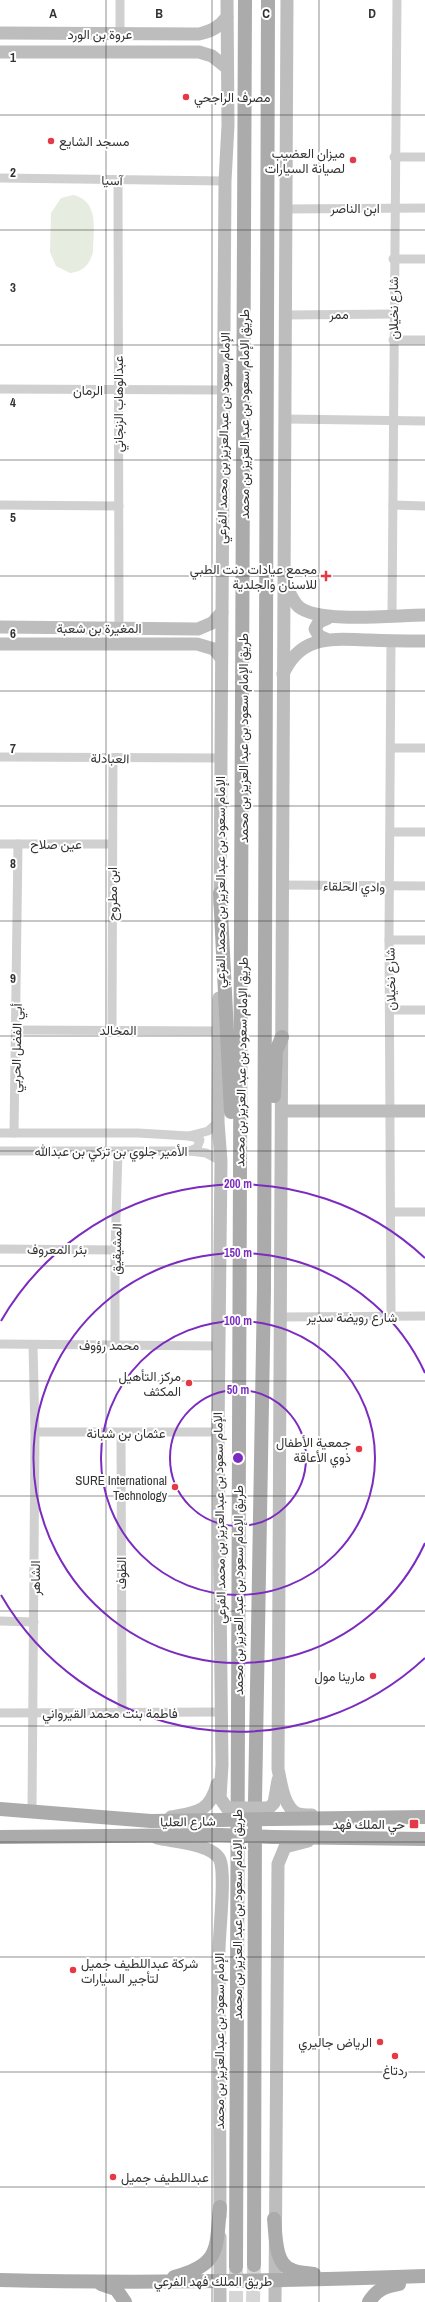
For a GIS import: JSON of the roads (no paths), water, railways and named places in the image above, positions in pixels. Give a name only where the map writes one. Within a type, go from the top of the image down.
[{"type":"main road","name":"طريق الإمام سعود بن عبد العزيز بن محمد","points":[[236,2267],[238,1253],[243,825],[245,0]]},
{"type":"main road","name":"طريق الإمام سعود بن عبد العزيز بن محمد","points":[[254,2265],[255,1801],[264,1183],[268,0]]},
{"type":"main road","points":[[220,893],[238,1253]]},
{"type":"main road","points":[[264,1183],[272,1162],[276,1051],[282,1037]]},
{"type":"main road","name":"شارع العليا","points":[[0,1809],[32,1810],[151,1821],[224,1814],[271,1814],[342,1818],[425,1818]]},
{"type":"main road","name":"شارع العليا","points":[[0,1837],[220,1835],[425,1839]]},
{"type":"main road","points":[[157,2282],[188,2274],[207,2264],[216,2250],[220,2207]]},
{"type":"main road","points":[[274,2219],[279,2256],[284,2265],[292,2270],[350,2279]]},
{"type":"main road","name":"طريق الملك فهد الفرعي","points":[[0,2280],[90,2282],[275,2281],[425,2276]]},
{"type":"main road","points":[[369,2302],[374,2293],[382,2287],[425,2280]]},
{"type":"main road","points":[[90,2282],[116,2289],[125,2302]]},
{"type":"street","points":[[120,0],[120,34]]},
{"type":"street","name":"الإمام سعود بن عبدالعزيز بن محمد الفرعي","points":[[222,1765],[218,1432],[221,1162],[218,1122],[227,0]]},
{"type":"street","points":[[271,1814],[276,1794],[278,1769],[282,1111],[282,676],[286,419],[287,0]]},
{"type":"street","name":"شارع نخيلان","points":[[392,615],[393,259],[397,0]]},
{"type":"street","points":[[227,17],[222,24],[212,31],[199,34],[203,43],[199,52],[212,56],[227,68]]},
{"type":"street","name":"عروة بن الورد","points":[[0,33],[199,34]]},
{"type":"street","name":"عروة بن الورد","points":[[0,52],[199,52]]},
{"type":"street","points":[[394,157],[425,157]]},
{"type":"street","name":"آسيا","points":[[0,178],[225,181]]},
{"type":"street","name":"عبدالوهاب الزنجاني","points":[[118,180],[119,628]]},
{"type":"street","name":"ابن الناصر","points":[[286,209],[425,208]]},
{"type":"street","points":[[393,259],[425,259]]},
{"type":"street","name":"ممر","points":[[286,314],[393,314]]},
{"type":"street","points":[[393,340],[425,340]]},
{"type":"street","name":"الرمان","points":[[0,389],[224,390]]},
{"type":"street","points":[[286,419],[425,421]]},
{"type":"street","points":[[0,505],[119,506]]},
{"type":"street","points":[[393,505],[425,506]]},
{"type":"street","points":[[284,580],[294,603],[300,608],[328,618],[425,615]]},
{"type":"street","points":[[197,644],[202,635],[198,629],[212,623],[222,612]]},
{"type":"street","points":[[328,618],[320,622],[315,629],[319,636],[326,639],[425,641]]},
{"type":"street","name":"المغيرة بن شعبة","points":[[0,627],[198,629]]},
{"type":"street","points":[[282,676],[295,656],[302,649],[326,639]]},
{"type":"street","name":"شارع نخيلان","points":[[391,641],[389,940],[391,1010],[391,1316]]},
{"type":"street","points":[[0,644],[197,644],[214,650],[221,658]]},
{"type":"street","points":[[391,748],[425,748]]},
{"type":"street","name":"العبادلة","points":[[0,757],[220,758]]},
{"type":"street","name":"ابن مطروح","points":[[112,1030],[113,758]]},
{"type":"street","points":[[390,832],[425,832]]},
{"type":"street","name":"عين صلاح","points":[[0,844],[112,844]]},
{"type":"street","name":"أبي الفضل الحربي","points":[[14,1133],[17,1030],[18,844]]},
{"type":"street","name":"وادي الحلقاء","points":[[282,885],[390,887],[425,886]]},
{"type":"street","points":[[389,940],[425,940]]},
{"type":"street","points":[[391,1010],[425,1010]]},
{"type":"street","name":"المخالد","points":[[17,1030],[219,1031]]},
{"type":"street","points":[[282,1111],[425,1111]]},
{"type":"street","name":"الأمير جلوي بن تركي بن عبدالله","points":[[0,1132],[138,1133],[188,1136],[208,1131],[218,1122]]},
{"type":"street","points":[[188,1136],[198,1138],[200,1140],[197,1148],[190,1151]]},
{"type":"street","name":"الأمير جلوي بن تركي بن عبدالله","points":[[0,1151],[190,1151],[206,1153],[221,1162]]},
{"type":"street","name":"المشيقيق","points":[[116,1345],[115,1250],[118,1152]]},
{"type":"street","points":[[392,1212],[425,1212]]},
{"type":"street","name":"بئر المعروف","points":[[0,1249],[115,1250]]},
{"type":"street","name":"شارع رويضة سدير","points":[[280,1317],[425,1316]]},
{"type":"street","name":"محمد رؤوف","points":[[0,1344],[218,1346]]},
{"type":"street","name":"الشاهر","points":[[32,1810],[35,1432],[33,1345]]},
{"type":"street","name":"عثمان بن شبانة","points":[[35,1432],[121,1434],[218,1432]]},
{"type":"street","name":"الطوف","points":[[121,1434],[122,1713]]},
{"type":"street","points":[[0,1621],[34,1622]]},
{"type":"street","name":"فاطمة بنت محمد القيرواني","points":[[0,1713],[221,1712]]},
{"type":"street","points":[[222,1765],[220,1798],[224,1814]]},
{"type":"street","points":[[151,1821],[198,1812],[208,1806],[215,1791],[222,1765]]},
{"type":"street","points":[[278,1769],[288,1802],[297,1814],[342,1818]]},
{"type":"street","name":"الإمام سعود بن عبدالعزيز بن محمد","points":[[148,1836],[201,1846],[212,1850],[220,1860],[222,1873],[219,1949],[220,2302]]},
{"type":"street","points":[[274,2302],[278,1864],[286,1847],[294,1843],[338,1837]]},
{"type":"tunnel","points":[[253,2302],[254,2265]]},
{"type":"tunnel","points":[[236,2270],[236,2302]]},
{"type":"place","name":"مصرف الراجحي","points":[[186,97]]},
{"type":"place","name":"مسجد الشايع","points":[[51,141]]},
{"type":"place","name":"ميزان العضيب لصيانة السيارات","points":[[353,160]]},
{"type":"place","name":"مجمع عيادات دنت الطبي للاسنان والجلدية","points":[[326,576]]},
{"type":"place","name":"مركز التأهيل المكثف","points":[[189,1383]]},
{"type":"place","name":"جمعية الأطفال ذوي الأعاقة","points":[[359,1449]]},
{"type":"place","name":"SURE International Technology","points":[[175,1487]]},
{"type":"place","name":"مارينا مول","points":[[373,1676]]},
{"type":"place","name":"حي الملك فهد","points":[[414,1824]]},
{"type":"place","name":"شركة عبداللطيف جميل لتأجير السيارات","points":[[73,1970]]},
{"type":"place","name":"الرياض جاليري","points":[[380,2042]]},
{"type":"place","name":"ردتاغ","points":[[395,2056]]},
{"type":"place","name":"عبداللطيف جميل","points":[[113,2177]]}]
